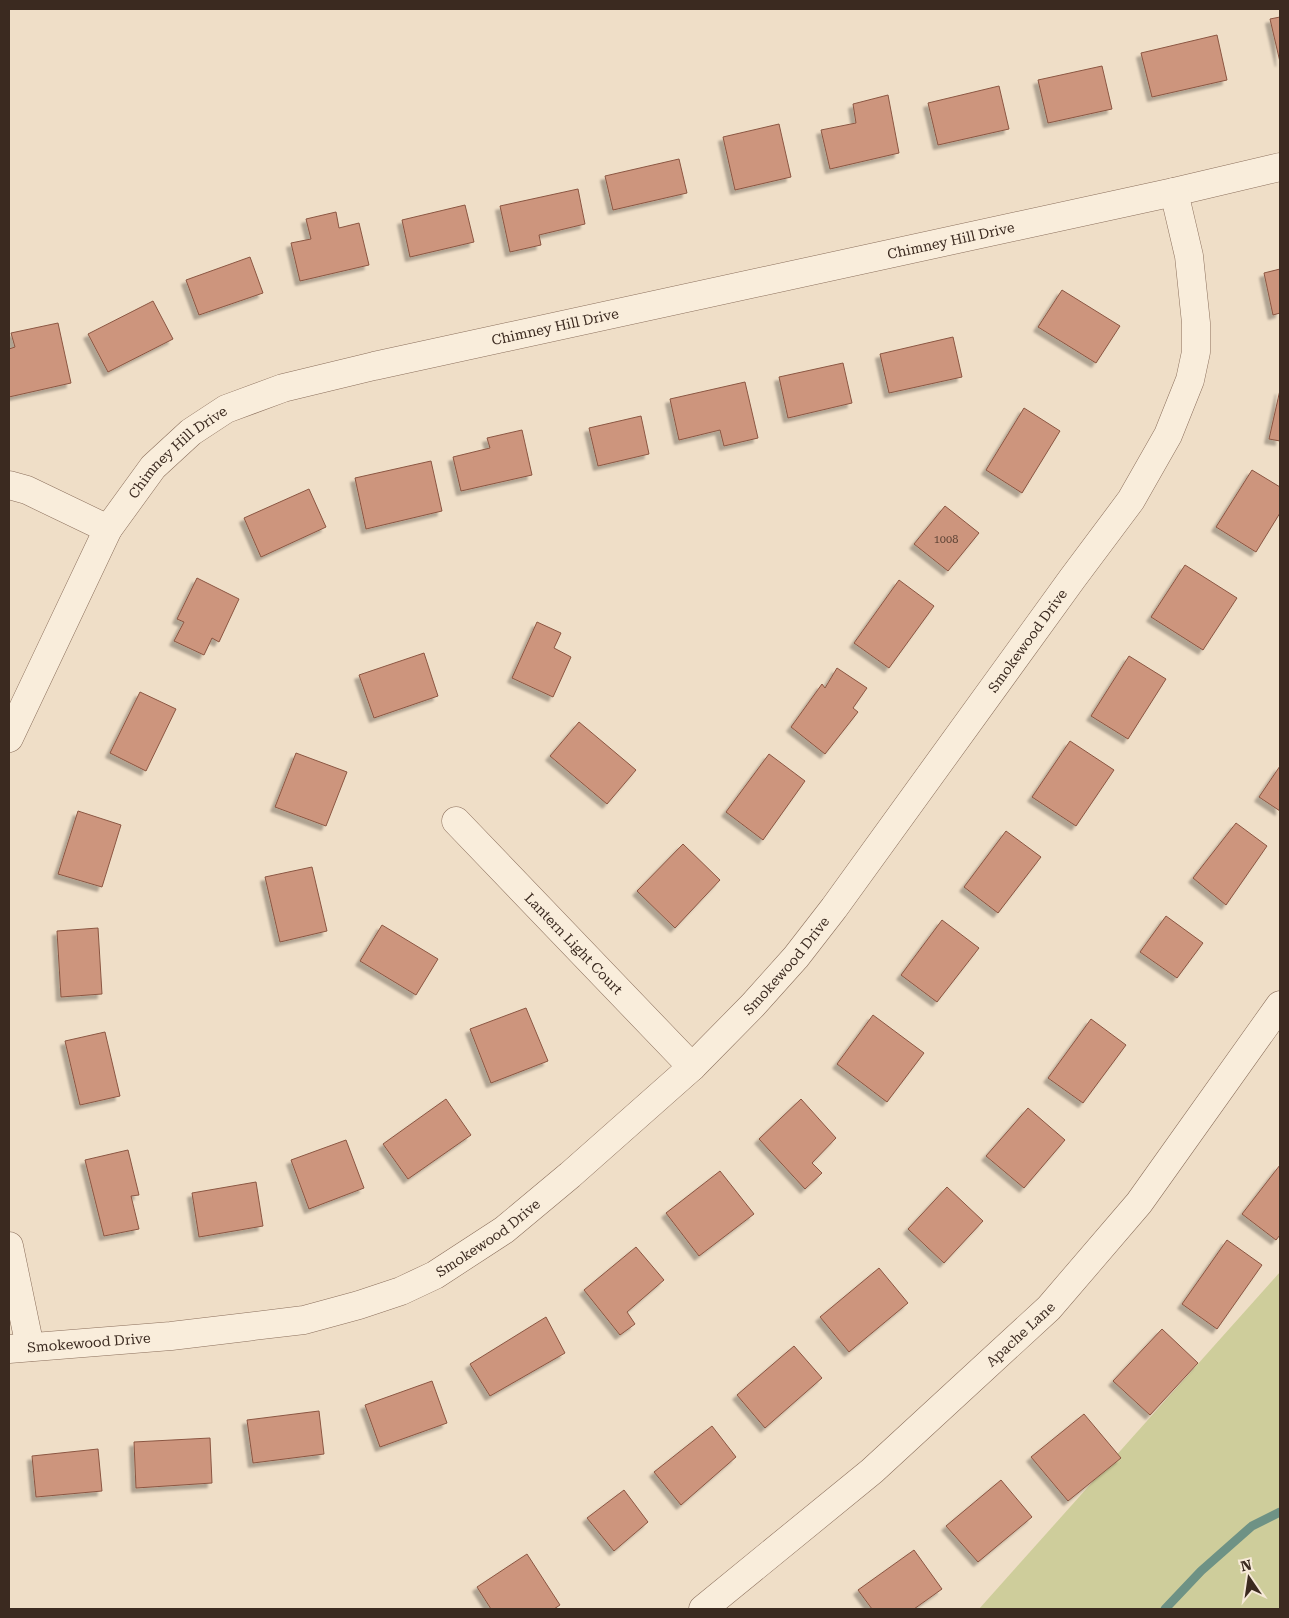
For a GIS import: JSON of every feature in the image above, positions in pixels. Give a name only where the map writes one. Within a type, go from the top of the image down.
[{"type":"street","name":"Chimney Hill Drive","points":[[9,738],[108,529],[153,467],[191,432],[226,409],[283,388],[374,366],[1174,192],[1280,167]]},
{"type":"street","name":"Smokewood Drive","points":[[19,1348],[171,1336],[304,1320],[359,1305],[401,1290],[435,1275],[504,1230],[578,1169],[692,1067],[753,1005],[796,957],[834,908],[1131,500],[1168,435],[1190,380],[1196,352],[1196,323],[1189,256],[1174,192]]},
{"type":"street","points":[[9,485],[27,490],[108,529]]},
{"type":"street","name":"Lantern Light Court","points":[[456,821],[692,1067]]},
{"type":"street","name":"Apache Lane","points":[[703,1609],[872,1471],[1049,1308],[1139,1203],[1280,1006]]},
{"type":"street","points":[[9,1246],[19,1348]]},
{"type":"shaded area","points":[[1280,1272],[1280,1609],[979,1609]]},
{"type":"building","points":[[1280,17],[1280,62],[1270,19]]},
{"type":"building","points":[[1217,35],[1227,80],[1152,97],[1141,53]]},
{"type":"building","points":[[1102,66],[1112,109],[1048,123],[1038,80]]},
{"type":"building","points":[[999,86],[1009,129],[938,145],[928,103]]},
{"type":"building","points":[[888,95],[899,153],[830,169],[821,130],[856,123],[853,104]]},
{"type":"building","points":[[779,124],[791,177],[735,190],[723,137]]},
{"type":"building","points":[[679,159],[687,193],[613,210],[605,176]]},
{"type":"building","points":[[578,189],[585,224],[539,235],[541,245],[510,252],[500,206]]},
{"type":"building","points":[[465,205],[474,242],[410,257],[402,220]]},
{"type":"building","points":[[336,212],[339,228],[359,223],[369,265],[300,281],[291,243],[311,239],[306,219]]},
{"type":"building","points":[[250,257],[263,293],[199,315],[186,280]]},
{"type":"building","points":[[1280,269],[1280,313],[1273,315],[1264,273]]},
{"type":"building","points":[[1062,290],[1120,326],[1096,363],[1038,327]]},
{"type":"building","points":[[153,301],[173,339],[108,372],[88,334]]},
{"type":"building","points":[[58,323],[71,383],[9,397],[9,349],[15,347],[11,333]]},
{"type":"building","points":[[953,337],[962,377],[889,393],[880,354]]},
{"type":"building","points":[[843,363],[852,403],[788,418],[779,377]]},
{"type":"building","points":[[745,382],[758,438],[724,446],[720,430],[679,440],[670,399]]},
{"type":"building","points":[[1280,390],[1280,441],[1269,439]]},
{"type":"building","points":[[1024,408],[1060,431],[1022,493],[986,470]]},
{"type":"building","points":[[641,416],[649,454],[598,466],[589,428]]},
{"type":"building","points":[[522,430],[532,475],[461,491],[453,457],[490,448],[487,438]]},
{"type":"building","points":[[431,461],[442,511],[366,529],[355,478]]},
{"type":"building","points":[[1252,470],[1280,487],[1280,513],[1256,552],[1216,527]]},
{"type":"building","points":[[309,489],[326,527],[261,557],[244,518]]},
{"type":"building","points":[[945,506],[979,533],[948,571],[914,544]]},
{"type":"building","points":[[1185,565],[1237,598],[1203,650],[1151,617]]},
{"type":"building","points":[[197,578],[239,599],[219,642],[212,638],[204,655],[174,641],[184,622],[177,619]]},
{"type":"building","points":[[899,580],[934,606],[889,668],[854,643]]},
{"type":"building","points":[[537,622],[561,633],[554,648],[571,657],[553,697],[512,678]]},
{"type":"building","points":[[424,653],[438,696],[374,718],[359,675]]},
{"type":"building","points":[[1129,656],[1166,679],[1128,739],[1091,716]]},
{"type":"building","points":[[837,668],[867,688],[853,708],[858,712],[825,754],[791,727],[822,684],[825,688]]},
{"type":"building","points":[[140,692],[176,709],[146,771],[110,753]]},
{"type":"building","points":[[579,722],[636,770],[607,804],[550,756]]},
{"type":"building","points":[[1070,741],[1114,770],[1076,826],[1032,797]]},
{"type":"building","points":[[296,753],[347,772],[326,826],[275,807]]},
{"type":"building","points":[[769,754],[805,781],[763,840],[726,812]]},
{"type":"building","points":[[1280,766],[1280,811],[1259,797]]},
{"type":"building","points":[[78,811],[121,825],[102,887],[58,874]]},
{"type":"building","points":[[1236,823],[1267,846],[1226,905],[1193,878]]},
{"type":"building","points":[[1006,831],[1041,857],[998,913],[964,887]]},
{"type":"building","points":[[683,844],[720,880],[675,928],[637,891]]},
{"type":"building","points":[[312,867],[327,931],[280,942],[265,877]]},
{"type":"building","points":[[1166,916],[1203,943],[1177,978],[1140,952]]},
{"type":"building","points":[[942,920],[979,948],[937,1002],[901,975]]},
{"type":"building","points":[[382,925],[438,959],[416,995],[360,961]]},
{"type":"building","points":[[98,928],[102,994],[61,997],[57,931]]},
{"type":"building","points":[[526,1008],[548,1061],[491,1083],[470,1029]]},
{"type":"building","points":[[873,1015],[924,1053],[887,1102],[837,1064]]},
{"type":"building","points":[[1091,1019],[1126,1045],[1083,1103],[1048,1078]]},
{"type":"building","points":[[105,1032],[120,1096],[80,1105],[65,1041]]},
{"type":"building","points":[[446,1099],[471,1135],[408,1179],[383,1144]]},
{"type":"building","points":[[801,1099],[836,1138],[812,1163],[822,1173],[805,1189],[759,1139]]},
{"type":"building","points":[[1028,1108],[1065,1140],[1024,1188],[986,1156]]},
{"type":"building","points":[[346,1140],[364,1188],[309,1209],[291,1160]]},
{"type":"building","points":[[128,1150],[139,1195],[131,1196],[139,1229],[104,1236],[85,1160]]},
{"type":"building","points":[[1280,1165],[1280,1235],[1276,1240],[1242,1214]]},
{"type":"building","points":[[720,1171],[754,1214],[699,1256],[666,1213]]},
{"type":"building","points":[[256,1182],[263,1226],[199,1237],[192,1193]]},
{"type":"building","points":[[947,1187],[983,1221],[944,1263],[908,1229]]},
{"type":"building","points":[[1227,1240],[1262,1265],[1217,1329],[1182,1304]]},
{"type":"building","points":[[636,1247],[664,1280],[627,1312],[635,1324],[620,1335],[584,1290]]},
{"type":"building","points":[[879,1268],[908,1303],[849,1352],[820,1317]]},
{"type":"building","points":[[546,1317],[565,1353],[490,1396],[470,1364]]},
{"type":"building","points":[[1162,1329],[1198,1363],[1150,1415],[1113,1381]]},
{"type":"building","points":[[794,1346],[822,1378],[765,1428],[737,1395]]},
{"type":"building","points":[[432,1381],[447,1423],[380,1447],[365,1405]]},
{"type":"building","points":[[319,1411],[324,1454],[253,1463],[247,1420]]},
{"type":"building","points":[[1084,1414],[1121,1458],[1068,1501],[1031,1457]]},
{"type":"building","points":[[712,1426],[736,1457],[681,1505],[654,1472]]},
{"type":"building","points":[[210,1438],[212,1483],[136,1488],[134,1442]]},
{"type":"building","points":[[98,1449],[102,1491],[36,1497],[32,1456]]},
{"type":"building","points":[[1001,1480],[1032,1517],[978,1562],[946,1526]]},
{"type":"building","points":[[624,1490],[648,1522],[614,1551],[587,1518]]},
{"type":"building","points":[[914,1550],[942,1589],[914,1609],[872,1609],[858,1590]]},
{"type":"building","points":[[527,1554],[560,1605],[554,1609],[491,1609],[477,1587]]},
{"type":"waterway","points":[[1165,1609],[1201,1571],[1252,1526],[1280,1512]]}]
